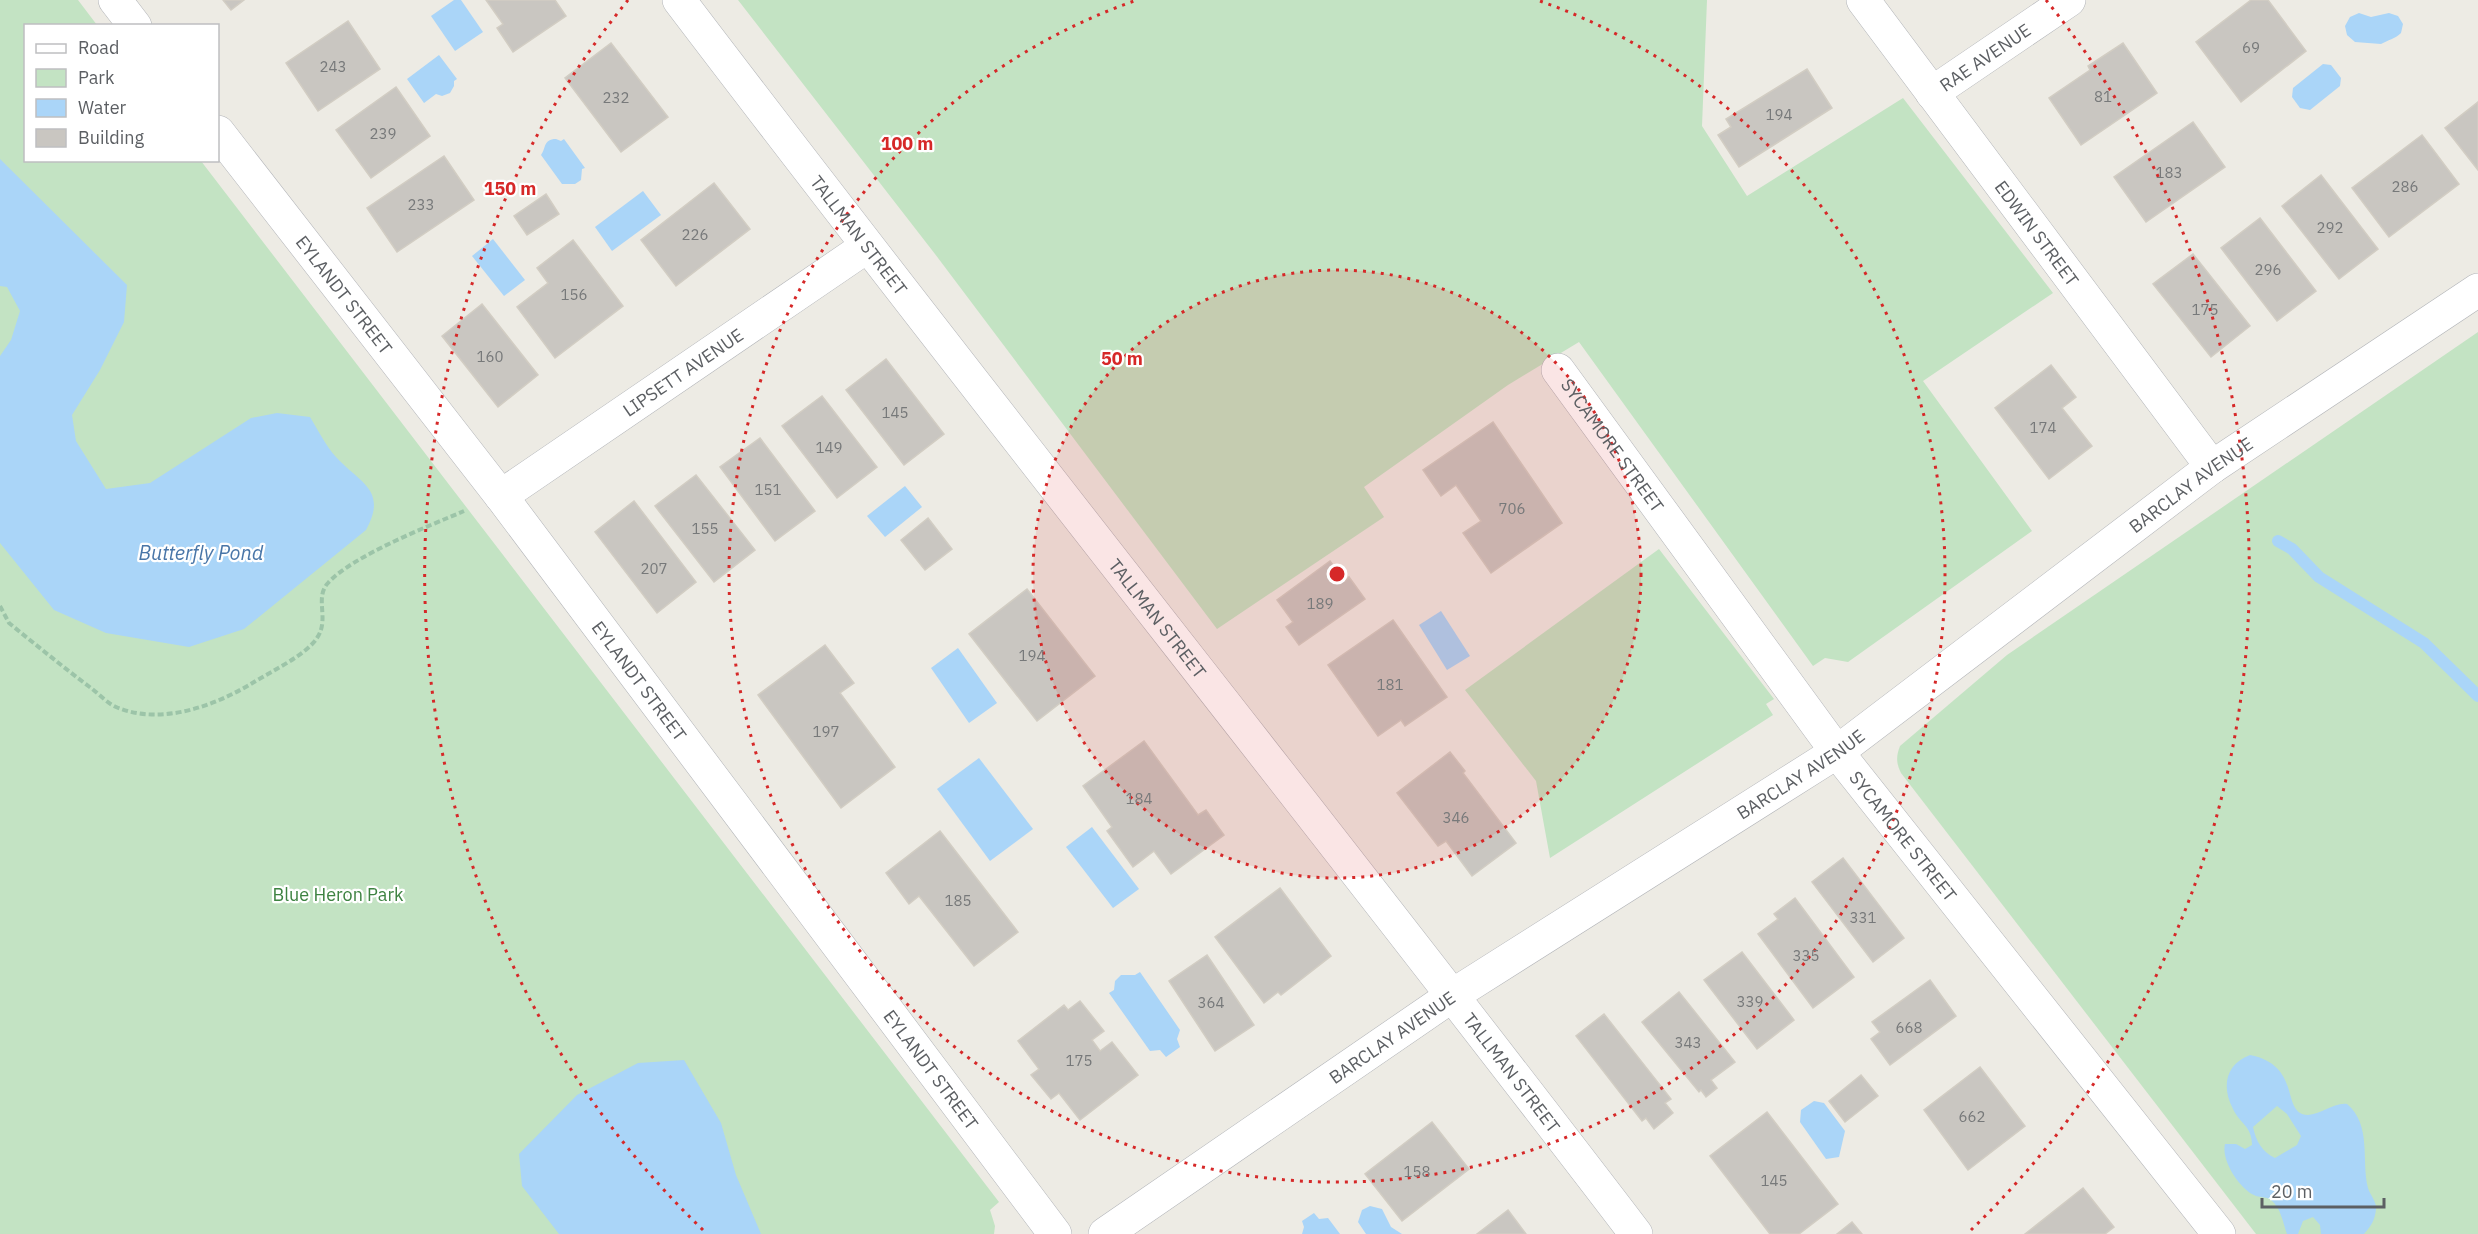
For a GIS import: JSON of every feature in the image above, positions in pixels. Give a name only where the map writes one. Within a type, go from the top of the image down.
[{"type":"street","points":[[115,0],[133,24]]},
{"type":"street","name":"TALLMAN STREET","points":[[679,0],[867,247],[1453,995],[1636,1234]]},
{"type":"street","name":"EDWIN STREET","points":[[1863,0],[2212,467]]},
{"type":"street","name":"RAE AVENUE","points":[[1932,93],[2069,0]]},
{"type":"street","name":"EYLANDT STREET","points":[[219,133],[501,496],[1055,1234]]},
{"type":"street","name":"LIPSETT AVENUE","points":[[501,496],[867,247]]},
{"type":"street","name":"BARCLAY AVENUE","points":[[1105,1234],[1453,995],[1837,752],[2212,467],[2478,290]]},
{"type":"street","name":"SYCAMORE STREET","points":[[1558,370],[1837,752],[2219,1234]]},
{"type":"path","points":[[0,606],[9,623],[115,706],[138,713],[166,715],[205,705],[248,686],[298,655],[317,640],[324,624],[321,597],[326,585],[337,574],[367,555],[501,496]]},
{"type":"green space","name":"Blue Heron Park","points":[[0,0],[78,0],[96,24],[24,24],[24,162],[202,162],[999,1202],[990,1210],[995,1226],[994,1234],[0,1234]]},
{"type":"green space","points":[[738,0],[1707,0],[1702,126],[1747,196],[1903,98],[2053,293],[1923,381],[2032,531],[1848,662],[1825,658],[1813,666],[1579,342],[1508,385],[1364,487],[1384,517],[1217,629],[935,254]]},
{"type":"green space","points":[[2478,332],[2478,1234],[2256,1234],[1901,773],[1897,763],[1898,753],[1900,746],[2007,655]]},
{"type":"green space","points":[[1659,549],[1774,699],[1766,704],[1773,715],[1550,858],[1536,781],[1465,690]]},
{"type":"water","points":[[454,0],[461,0],[483,32],[455,51],[431,16]]},
{"type":"water","points":[[2359,13],[2371,17],[2389,13],[2398,16],[2403,24],[2401,33],[2381,44],[2355,42],[2347,35],[2345,26],[2350,17]]},
{"type":"water","points":[[439,55],[457,79],[450,93],[442,96],[436,94],[424,103],[407,79]]},
{"type":"water","points":[[2323,64],[2331,65],[2341,78],[2340,86],[2310,110],[2300,108],[2292,97],[2293,88]]},
{"type":"water","points":[[556,139],[561,141],[564,139],[585,168],[582,169],[581,180],[575,184],[562,184],[541,155],[547,142]]},
{"type":"water","name":"Butterfly Pond","points":[[0,159],[127,285],[124,322],[100,370],[72,415],[76,441],[106,489],[150,483],[251,418],[277,413],[310,417],[332,453],[362,481],[373,496],[372,516],[366,530],[244,629],[189,647],[106,633],[54,610],[0,543],[0,356],[11,340],[20,311],[7,287],[0,286]]},
{"type":"water","points":[[643,191],[661,215],[612,251],[595,227]]},
{"type":"water","points":[[493,239],[525,280],[504,296],[472,256]]},
{"type":"water","points":[[905,486],[922,507],[885,537],[867,516]]},
{"type":"water","points":[[1441,611],[1470,656],[1447,670],[1419,625]]},
{"type":"water","points":[[958,648],[997,703],[969,723],[931,668]]},
{"type":"water","points":[[979,758],[1033,829],[990,861],[937,789]]},
{"type":"water","points":[[1092,827],[1139,889],[1113,908],[1066,847]]},
{"type":"water","points":[[1140,972],[1180,1030],[1177,1039],[1180,1047],[1166,1057],[1160,1050],[1150,1051],[1109,993],[1114,990],[1115,981],[1121,975],[1135,975]]},
{"type":"water","points":[[2250,1055],[2266,1060],[2276,1067],[2283,1076],[2296,1110],[2302,1114],[2313,1114],[2341,1104],[2347,1104],[2355,1112],[2363,1132],[2368,1188],[2376,1206],[2374,1220],[2364,1234],[2321,1234],[2320,1225],[2313,1217],[2303,1221],[2298,1234],[2287,1234],[2274,1203],[2248,1191],[2232,1173],[2224,1150],[2225,1144],[2236,1144],[2245,1149],[2252,1145],[2250,1133],[2233,1109],[2227,1092],[2231,1070],[2242,1059]],"holes":[[[2277,1106],[2287,1114],[2301,1136],[2297,1145],[2275,1158],[2260,1146],[2253,1127]]]},
{"type":"water","points":[[684,1060],[721,1123],[736,1175],[761,1234],[559,1234],[522,1186],[519,1154],[577,1095],[638,1063]]},
{"type":"water","points":[[1814,1101],[1824,1103],[1845,1131],[1839,1157],[1826,1159],[1800,1122],[1801,1110]]},
{"type":"water","points":[[1370,1206],[1382,1209],[1391,1227],[1402,1234],[1366,1234],[1358,1222],[1362,1210]]},
{"type":"water","points":[[1314,1213],[1319,1219],[1328,1218],[1340,1234],[1302,1234],[1304,1227],[1302,1221]]},
{"type":"building","points":[[223,0],[244,0],[231,10]]},
{"type":"building","points":[[486,0],[555,0],[566,16],[513,52],[497,28],[503,24]]},
{"type":"building","points":[[2251,0],[2268,0],[2306,51],[2241,102],[2196,42]]},
{"type":"building","points":[[348,21],[380,69],[318,111],[286,63]]},
{"type":"building","points":[[611,43],[668,117],[621,152],[565,78]]},
{"type":"building","points":[[2123,43],[2157,93],[2081,145],[2049,98],[2090,70],[2088,66]]},
{"type":"building","points":[[1807,69],[1832,108],[1739,167],[1718,135],[1731,127],[1726,119]]},
{"type":"building","points":[[396,87],[430,136],[371,178],[336,130]]},
{"type":"building","points":[[2478,102],[2478,170],[2445,128]]},
{"type":"building","points":[[2193,122],[2225,167],[2146,222],[2114,177]]},
{"type":"building","points":[[2422,135],[2459,184],[2389,237],[2352,188]]},
{"type":"building","points":[[444,156],[474,200],[397,252],[367,208]]},
{"type":"building","points":[[2321,175],[2378,249],[2339,279],[2282,206]]},
{"type":"building","points":[[714,183],[750,229],[676,286],[641,240]]},
{"type":"building","points":[[546,194],[559,214],[527,235],[514,216]]},
{"type":"building","points":[[2260,218],[2316,291],[2277,321],[2221,248]]},
{"type":"building","points":[[573,240],[623,306],[555,358],[517,307],[548,283],[537,268]]},
{"type":"building","points":[[2193,254],[2250,326],[2211,357],[2153,284]]},
{"type":"building","points":[[482,304],[538,375],[498,407],[442,336]]},
{"type":"building","points":[[886,359],[944,434],[904,465],[846,390]]},
{"type":"building","points":[[2051,365],[2076,397],[2062,408],[2092,446],[2049,479],[1995,408]]},
{"type":"building","points":[[822,396],[877,467],[837,498],[782,426]]},
{"type":"building","points":[[1493,422],[1562,523],[1491,573],[1463,533],[1481,521],[1456,485],[1441,496],[1423,470]]},
{"type":"building","points":[[760,438],[815,511],[775,541],[720,467]]},
{"type":"building","points":[[696,475],[755,550],[714,582],[655,506]]},
{"type":"building","points":[[634,501],[696,582],[657,613],[595,532]]},
{"type":"building","points":[[928,518],[952,549],[925,570],[901,540]]},
{"type":"building","points":[[1330,561],[1345,581],[1349,577],[1365,599],[1299,645],[1286,627],[1293,622],[1277,600]]},
{"type":"building","points":[[1027,589],[1095,676],[1037,721],[969,634]]},
{"type":"building","points":[[1393,620],[1447,697],[1405,726],[1401,720],[1378,736],[1328,665]]},
{"type":"building","points":[[825,645],[854,683],[840,693],[895,767],[841,808],[758,695]]},
{"type":"building","points":[[1144,741],[1198,815],[1206,810],[1224,835],[1171,874],[1154,851],[1133,867],[1107,831],[1112,827],[1083,786]]},
{"type":"building","points":[[1450,752],[1465,771],[1463,773],[1516,843],[1472,876],[1446,841],[1438,846],[1397,793]]},
{"type":"building","points":[[940,831],[1018,932],[974,966],[919,896],[909,904],[886,873]]},
{"type":"building","points":[[1843,858],[1904,938],[1873,962],[1812,882]]},
{"type":"building","points":[[1280,888],[1331,956],[1281,995],[1278,992],[1264,1003],[1215,937]]},
{"type":"building","points":[[1795,898],[1854,977],[1813,1008],[1758,934],[1778,919],[1774,914]]},
{"type":"building","points":[[1742,952],[1794,1020],[1757,1049],[1704,980]]},
{"type":"building","points":[[1207,955],[1254,1025],[1215,1051],[1169,981]]},
{"type":"building","points":[[1930,980],[1956,1016],[1890,1065],[1871,1039],[1880,1032],[1872,1022]]},
{"type":"building","points":[[1679,992],[1735,1062],[1711,1080],[1717,1088],[1706,1097],[1701,1090],[1699,1092],[1642,1022]]},
{"type":"building","points":[[1080,1001],[1104,1031],[1092,1040],[1100,1051],[1112,1042],[1138,1075],[1080,1120],[1059,1093],[1051,1099],[1031,1075],[1039,1069],[1018,1041],[1064,1005],[1068,1010]]},
{"type":"building","points":[[1604,1014],[1671,1099],[1665,1103],[1673,1113],[1654,1129],[1646,1118],[1642,1121],[1576,1036]]},
{"type":"building","points":[[1980,1067],[2025,1126],[1968,1170],[1924,1110]]},
{"type":"building","points":[[1861,1075],[1878,1096],[1845,1122],[1829,1101]]},
{"type":"building","points":[[1767,1112],[1838,1204],[1799,1234],[1770,1234],[1710,1156]]},
{"type":"building","points":[[1432,1122],[1469,1169],[1402,1221],[1365,1174]]},
{"type":"building","points":[[2083,1188],[2114,1227],[2105,1234],[2025,1234]]},
{"type":"building","points":[[1508,1210],[1526,1234],[1477,1234]]},
{"type":"building","points":[[1852,1222],[1862,1234],[1837,1234]]},
{"type":"waterway","points":[[2278,541],[2292,549],[2319,577],[2424,643],[2478,696]]}]
